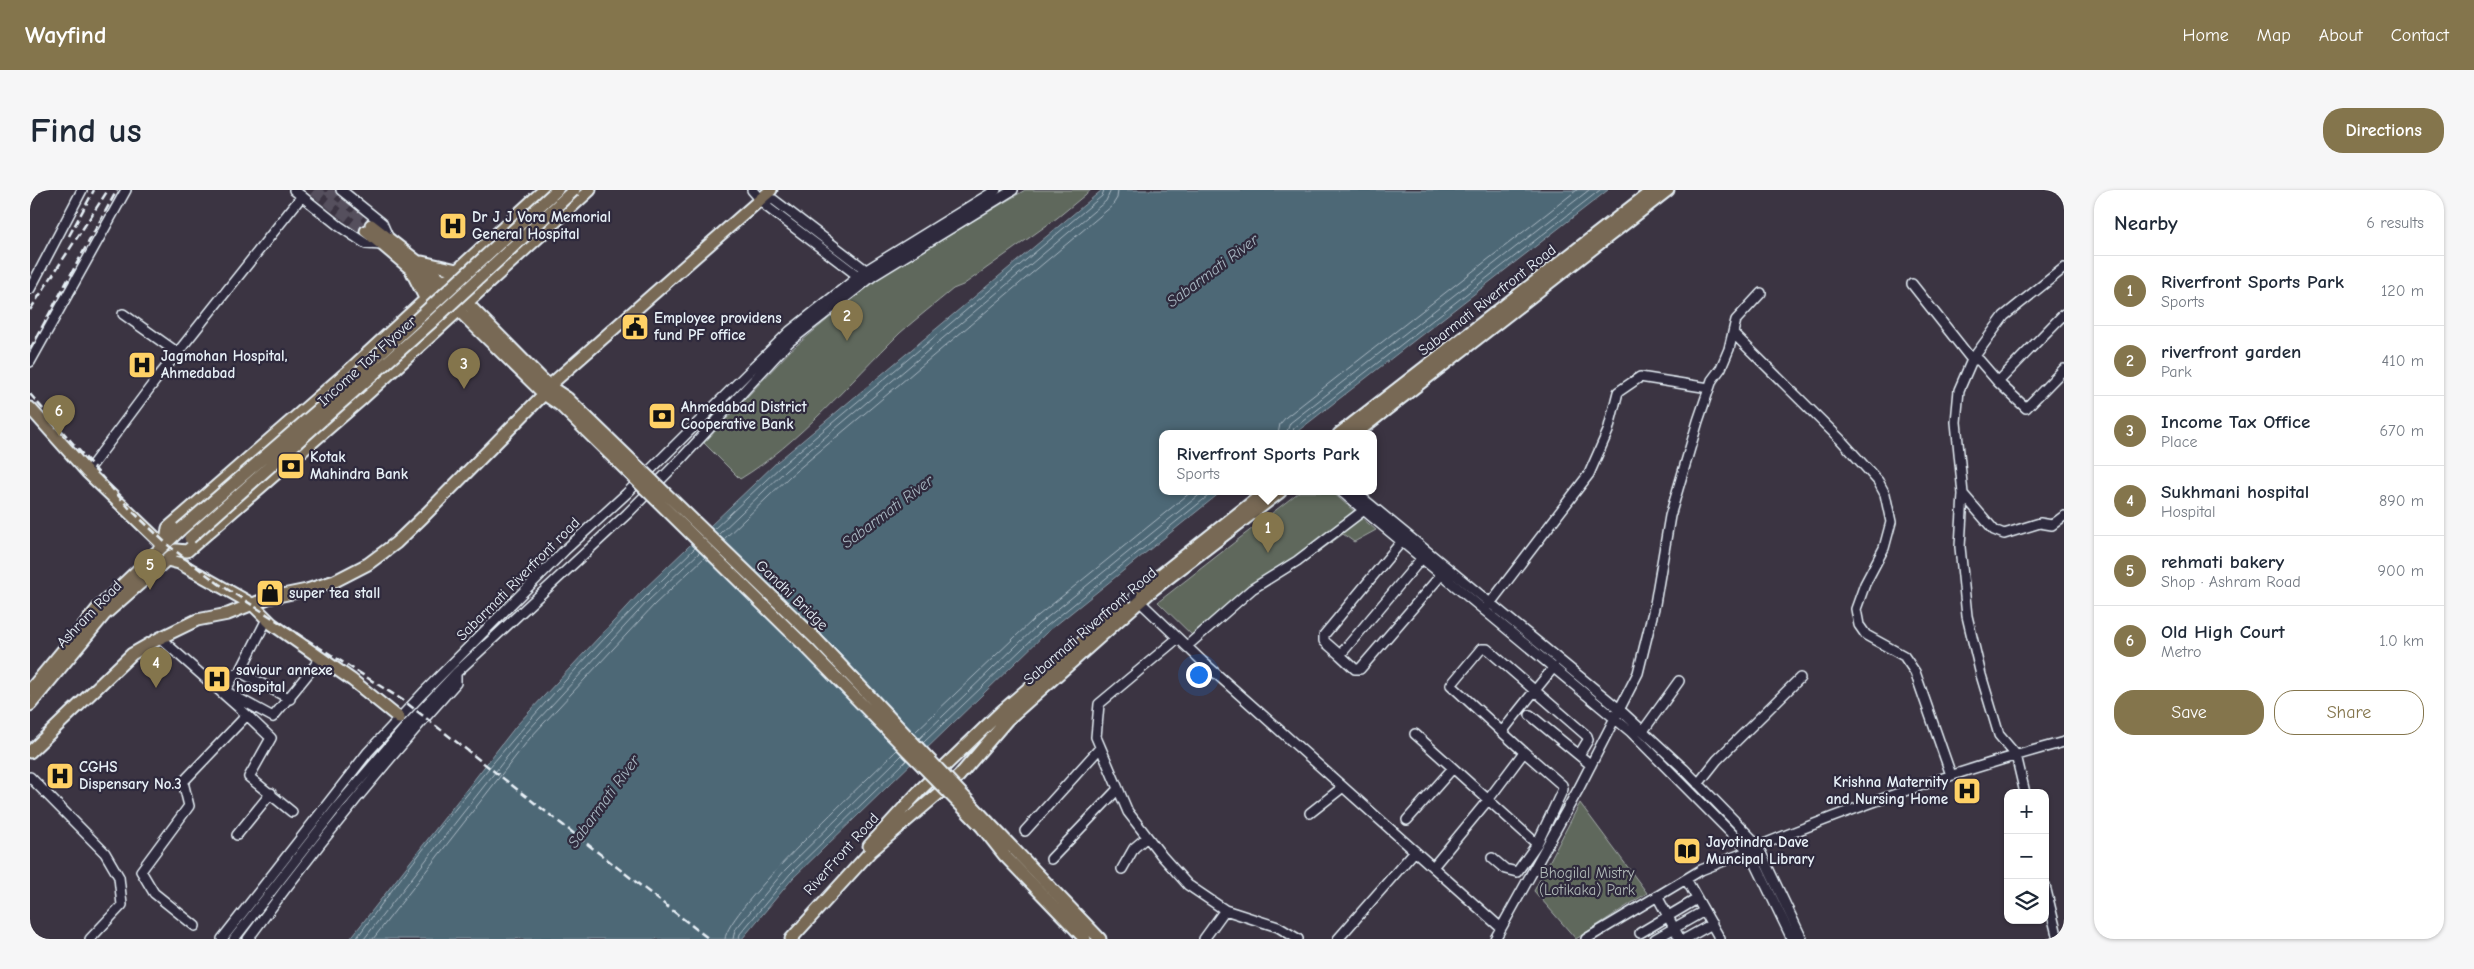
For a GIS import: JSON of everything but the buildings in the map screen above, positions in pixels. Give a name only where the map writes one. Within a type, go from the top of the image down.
[{"type":"main road","points":[[165,543],[168,528],[346,373],[544,190]]},
{"type":"main road","name":"Income Tax Flyover","points":[[165,543],[324,405],[557,190]]},
{"type":"main road","name":"Income Tax Flyover","points":[[176,550],[433,321],[574,190]]},
{"type":"main road","points":[[176,550],[187,551],[446,323],[459,306],[480,291],[590,190]]},
{"type":"main road","points":[[30,752],[132,654],[160,638],[197,620],[228,614],[252,604],[335,581],[368,564],[423,517],[546,390],[771,190]]},
{"type":"main road","name":"Sabarmati Riverfront Road","points":[[1344,430],[1653,190]]},
{"type":"main road","name":"Sabarmati Riverfront Road","points":[[1360,430],[1668,190]]},
{"type":"main road","points":[[368,228],[441,286],[459,306]]},
{"type":"main road","points":[[412,263],[457,270]]},
{"type":"main road","points":[[412,263],[426,300]]},
{"type":"main road","points":[[441,286],[456,292],[459,306]]},
{"type":"main road","points":[[480,291],[481,306],[488,332]]},
{"type":"main road","name":"Gandhi Bridge","points":[[459,306],[546,390],[564,402],[985,825]]},
{"type":"main road","points":[[446,323],[488,332]]},
{"type":"main road","points":[[30,408],[87,472],[165,543]]},
{"type":"main road","name":"Sabarmati Riverfront Road","points":[[921,789],[1002,711],[1261,495]]},
{"type":"main road","name":"Sabarmati Riverfront Road","points":[[934,799],[959,776],[1007,720],[1136,599],[1276,495]]},
{"type":"main road","name":"Ashram Road","points":[[30,690],[98,608],[165,543]]},
{"type":"main road","name":"Ashram Road","points":[[30,705],[105,614],[176,550]]},
{"type":"main road","points":[[167,560],[179,563],[252,604],[267,619],[400,718]]},
{"type":"main road","name":"RiverFront Road","points":[[784,939],[921,789]]},
{"type":"main road","name":"RiverFront Road","points":[[791,939],[871,851],[934,799]]},
{"type":"main road","points":[[985,825],[1084,939]]},
{"type":"main road","points":[[985,825],[1100,939]]},
{"type":"street","points":[[30,290],[82,190]]},
{"type":"street","points":[[30,362],[126,190]]},
{"type":"street","points":[[294,190],[339,226],[366,244],[386,242],[382,223],[341,190]]},
{"type":"street","points":[[752,190],[762,198],[767,207],[862,279]]},
{"type":"street","points":[[870,272],[996,190]]},
{"type":"street","points":[[870,272],[1013,190]]},
{"type":"street","points":[[87,472],[302,196]]},
{"type":"street","points":[[762,198],[774,200],[870,272]]},
{"type":"street","points":[[2023,789],[2016,754],[1999,735],[1981,675],[1967,616],[1960,547],[1963,494],[1956,422],[1959,390],[1972,360],[2004,316],[2064,268]]},
{"type":"street","name":"Sabarmati Riverfront road","points":[[234,939],[375,761],[456,673],[627,514],[683,457],[789,342],[840,301],[870,272]]},
{"type":"street","name":"Sabarmati Riverfront road","points":[[222,939],[331,798],[400,718],[565,550],[626,494],[790,331],[862,279]]},
{"type":"street","points":[[1912,284],[1972,360]]},
{"type":"street","points":[[1494,939],[1591,765],[1638,672],[1655,604],[1670,516],[1709,388],[1721,368],[1736,320],[1761,293]]},
{"type":"street","points":[[123,314],[178,353]]},
{"type":"street","points":[[1998,382],[2064,314]]},
{"type":"street","points":[[1733,333],[1840,439],[1878,480],[1885,494],[1891,522],[1884,548],[1865,584],[1856,608],[1859,626],[1866,635],[1904,656],[1915,672],[1951,774]]},
{"type":"street","points":[[1972,360],[1979,360],[1998,382],[2026,408],[2064,369]]},
{"type":"street","points":[[1485,610],[1589,474],[1608,431],[1618,392],[1640,377],[1709,388]]},
{"type":"street","points":[[1963,494],[1994,530],[2004,534],[2040,523],[2052,525],[2064,516]]},
{"type":"street","points":[[1346,495],[1615,718],[1675,776],[1732,836],[1753,848],[1792,939]]},
{"type":"street","points":[[1359,495],[1619,709],[1698,784],[1753,848],[1802,939]]},
{"type":"street","points":[[1187,646],[1252,589],[1297,561],[1364,510]]},
{"type":"street","points":[[1402,541],[1324,635],[1324,641],[1355,669],[1360,669],[1442,574]]},
{"type":"street","points":[[1340,655],[1422,558]]},
{"type":"street","points":[[1136,599],[1501,928]]},
{"type":"street","points":[[267,619],[240,672],[235,674],[225,691],[273,717],[290,699],[321,658]]},
{"type":"street","points":[[160,638],[272,738],[249,777],[292,812]]},
{"type":"street","points":[[1178,638],[1099,704],[1096,737],[1100,748],[1128,812],[1188,885],[1225,910],[1278,927],[1298,939]]},
{"type":"street","points":[[1492,858],[1505,869],[1518,872],[1537,844],[1563,789],[1562,785],[1452,688],[1452,681],[1484,648],[1536,689],[1587,736],[1588,740],[1579,755]]},
{"type":"street","points":[[1502,732],[1554,667]]},
{"type":"street","points":[[240,672],[290,699]]},
{"type":"street","points":[[248,939],[306,859],[386,761],[456,684],[456,673]]},
{"type":"street","points":[[1698,784],[1717,760],[1800,678]]},
{"type":"street","points":[[1643,731],[1679,681]]},
{"type":"street","points":[[195,926],[154,893],[141,871],[189,806],[183,782],[247,715]]},
{"type":"street","points":[[1530,715],[1591,765]]},
{"type":"street","points":[[1415,734],[1537,844]]},
{"type":"street","points":[[1586,939],[1686,878],[1753,848],[1951,774],[2016,754],[2064,742]]},
{"type":"street","points":[[1025,831],[1100,748]]},
{"type":"street","points":[[1433,867],[1488,800],[1524,752]]},
{"type":"street","points":[[1407,820],[1453,768]]},
{"type":"street","points":[[30,777],[106,853],[120,878],[122,905],[90,939]]},
{"type":"street","points":[[1310,813],[1343,787]]},
{"type":"street","points":[[1050,859],[1118,789]]},
{"type":"street","points":[[237,835],[271,794]]},
{"type":"street","points":[[1122,869],[1134,848],[1147,837]]},
{"type":"street","points":[[1338,939],[1415,851]]},
{"type":"street","points":[[1686,878],[1712,924],[1717,938]]},
{"type":"street","points":[[1657,896],[1680,939]]},
{"type":"street","points":[[1640,933],[1697,898]]},
{"type":"street","points":[[2049,902],[2058,939]]},
{"type":"street","points":[[1208,938],[1225,910]]},
{"type":"street","points":[[1655,939],[1704,911]]},
{"type":"street","points":[[1686,939],[1712,924]]},
{"type":"green space","points":[[1025,190],[1091,190],[1057,218],[963,285],[953,289],[919,316],[803,430],[762,465],[740,479],[704,443],[791,350],[875,280]]},
{"type":"green space","points":[[1295,495],[1335,495],[1376,530],[1354,542],[1343,534],[1300,565],[1284,573],[1248,597],[1198,641],[1158,602]]},
{"type":"green space","name":"Bhogilal Mistry (Lotikaka) Park","points":[[1580,803],[1647,893],[1576,939],[1534,891]]},
{"type":"water","name":"Sabarmati River","points":[[1102,190],[1608,190],[1299,430],[1159,430],[1159,495],[1217,495],[1046,633],[793,878],[742,939],[350,939],[516,726],[641,592],[777,462]]},
{"type":"tunnel","points":[[314,190],[366,231]]},
{"type":"tunnel","points":[[328,190],[371,225]]},
{"type":"railway","points":[[69,236],[94,190]]},
{"type":"railway","points":[[30,310],[108,190]]},
{"type":"railway","points":[[30,349],[117,190]]},
{"type":"railway","points":[[30,394],[130,509],[169,546],[219,584],[404,701],[709,939]]},
{"type":"place","name":"Dr J J Vora Memorial General Hospital","points":[[453,226]]},
{"type":"place","name":"Employee providens fund PF office","points":[[635,327]]},
{"type":"place","name":"riverfront garden","points":[[847,341]]},
{"type":"place","name":"Jagmohan Hospital, Ahmedabad","points":[[142,365]]},
{"type":"place","name":"Income Tax Office","points":[[464,389]]},
{"type":"place","name":"Ahmedabad District Cooperative Bank","points":[[662,416]]},
{"type":"place","name":"Old High Court","points":[[59,436]]},
{"type":"place","name":"Kotak Mahindra Bank","points":[[291,466]]},
{"type":"place","name":"Riverfront Sports Park","points":[[1268,553]]},
{"type":"place","name":"rehmati bakery","points":[[150,590]]},
{"type":"place","name":"super tea stall","points":[[270,593]]},
{"type":"place","name":"saviour annexe hospital","points":[[217,679]]},
{"type":"place","name":"Sukhmani hospital","points":[[156,688]]},
{"type":"place","name":"CGHS Dispensary No.3","points":[[60,776]]},
{"type":"place","name":"Krishna Maternity and Nursing Home","points":[[1967,791]]},
{"type":"place","name":"Jayotindra Dave Muncipal Library","points":[[1687,851]]}]
